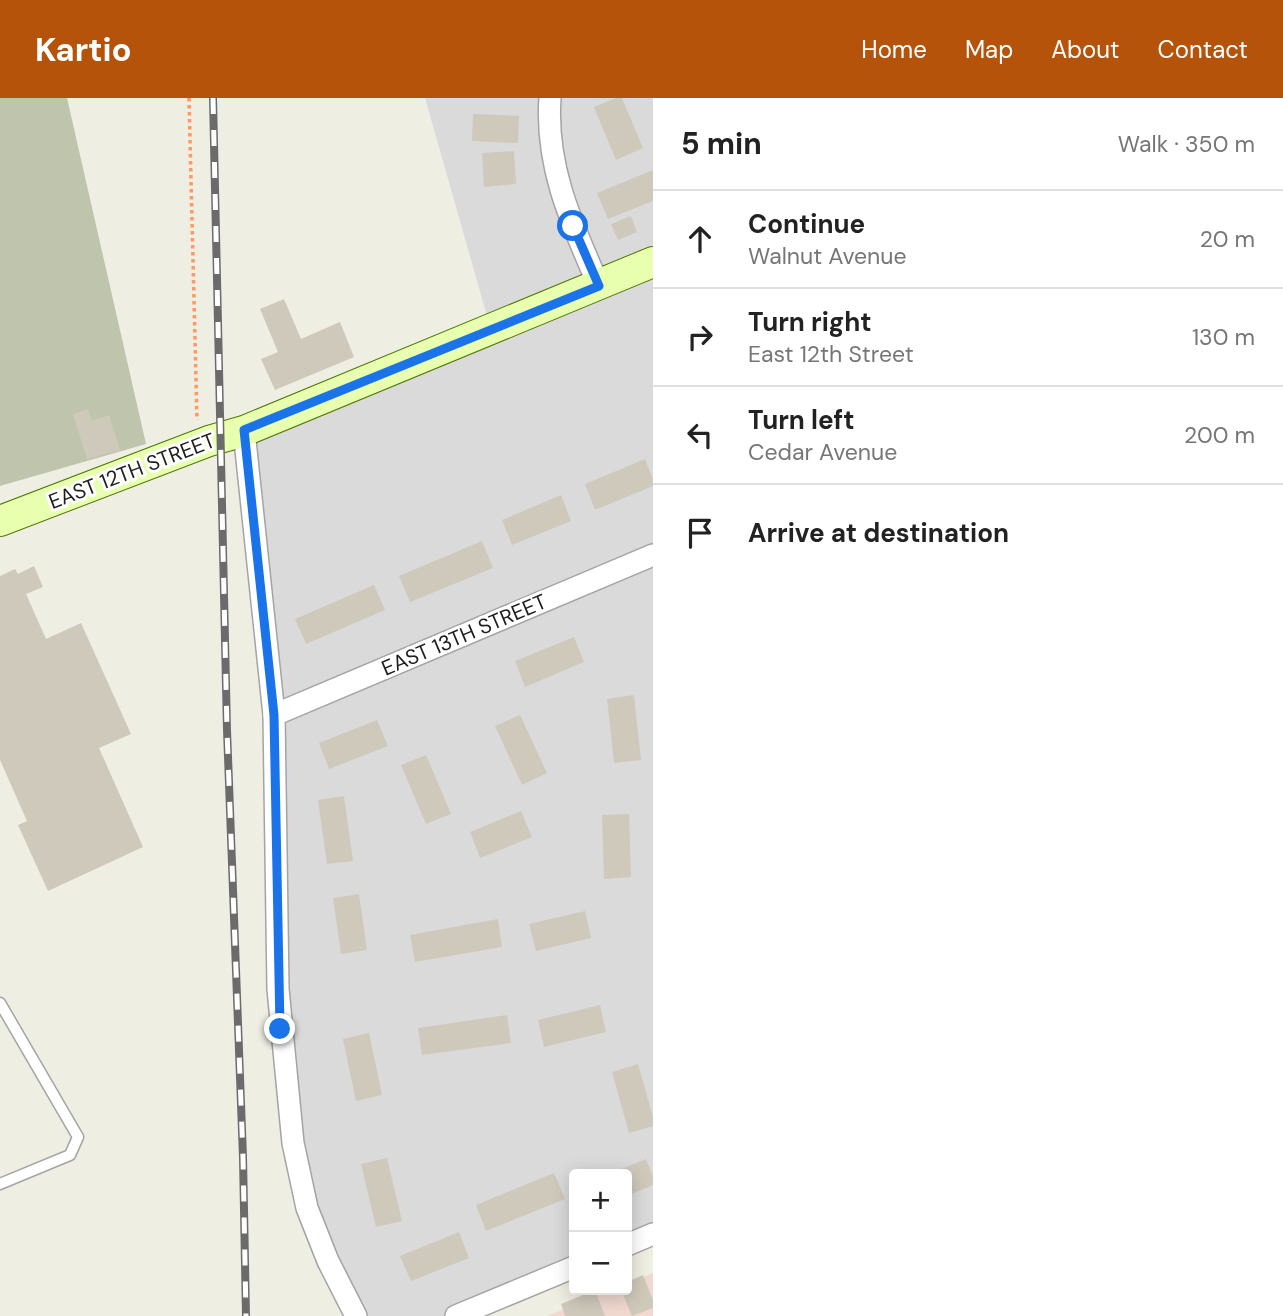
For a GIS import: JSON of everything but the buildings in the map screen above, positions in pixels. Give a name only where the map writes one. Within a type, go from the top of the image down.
[{"type":"main road","name":"EAST 12TH STREET","points":[[0,521],[244,430],[599,286],[653,261]]},
{"type":"street","points":[[550,98],[550,148],[563,200],[599,286]]},
{"type":"street","points":[[244,430],[274,715],[278,989],[293,1143],[307,1208],[328,1261],[356,1316]]},
{"type":"street","name":"EAST 13TH STREET","points":[[274,715],[653,555]]},
{"type":"street","points":[[632,1243],[653,1234]]},
{"type":"street","points":[[456,1316],[569,1269]]},
{"type":"lane","points":[[0,1003],[78,1137],[70,1155],[0,1184]]},
{"type":"path","points":[[189,98],[198,446]]},
{"type":"shaded area","points":[[0,98],[67,98],[146,444],[0,486]]},
{"type":"shaded area","points":[[425,98],[653,98],[653,1235],[632,1244],[632,1169],[569,1169],[569,1269],[456,1316],[356,1316],[307,1208],[276,858],[244,431],[491,330]]},
{"type":"shaded area","points":[[653,1273],[653,1316],[547,1316],[600,1295],[632,1295],[632,1282]]},
{"type":"railway","points":[[213,98],[227,730],[243,1157],[246,1316]]},
{"type":"route","points":[[280,1029],[274,715],[244,430],[599,286],[573,226]]}]
